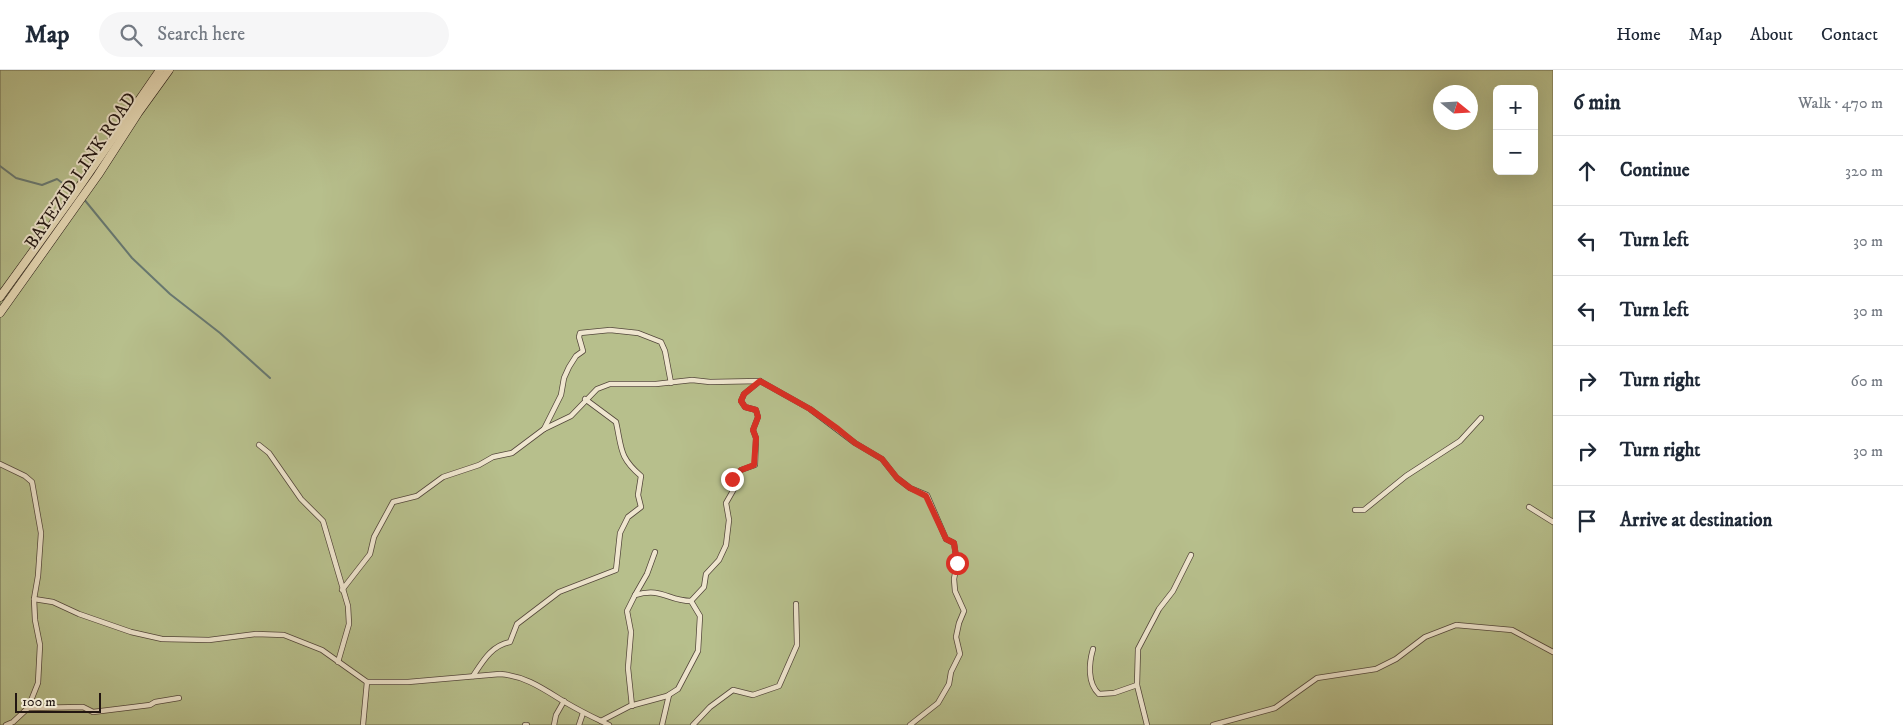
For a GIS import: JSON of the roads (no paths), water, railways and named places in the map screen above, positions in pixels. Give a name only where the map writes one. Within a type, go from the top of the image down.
[{"type":"main road","name":"BAYEZID LINK ROAD","points":[[108,153],[160,70]]},
{"type":"main road","name":"BAYEZID LINK ROAD","points":[[0,297],[73,196],[94,173],[169,70]]},
{"type":"main road","name":"BAYEZID LINK ROAD","points":[[0,313],[79,203],[94,173]]},
{"type":"street","points":[[544,429],[561,396],[564,378],[569,367],[576,356],[583,351],[579,337],[580,333],[610,330],[638,333],[661,342],[672,383]]},
{"type":"street","points":[[342,590],[370,554],[374,537],[393,502],[417,496],[443,476],[479,465],[493,457],[512,453],[544,429],[571,416],[585,399],[597,389],[610,384],[672,383],[692,380],[710,382],[760,381],[810,409],[855,443],[882,459],[897,478],[910,488],[926,496],[946,539],[954,543],[957,563],[954,579],[955,591],[964,611],[956,636],[960,654],[950,672],[949,684],[938,704],[910,725]]},
{"type":"street","points":[[635,595],[648,591],[662,593],[679,601],[691,601],[704,587],[706,574],[719,560],[726,545],[729,520],[726,504],[734,489],[732,479],[741,470],[754,465],[756,438],[753,430],[758,417],[756,410],[745,407],[741,401],[744,394],[760,381]]},
{"type":"street","points":[[473,676],[489,653],[501,644],[510,642],[517,624],[527,616],[560,592],[616,570],[620,533],[628,517],[641,507],[638,495],[641,476],[629,465],[622,452],[616,422],[585,399]]},
{"type":"street","points":[[1355,510],[1364,510],[1406,476],[1460,441],[1481,418]]},
{"type":"street","points":[[259,445],[269,453],[301,499],[323,521],[348,606],[349,624],[338,662]]},
{"type":"street","points":[[0,464],[25,476],[32,482],[40,533],[38,576],[34,599],[35,620],[40,645],[38,683],[28,708],[14,722],[6,725]]},
{"type":"street","points":[[1529,507],[1553,522]]},
{"type":"street","points":[[632,706],[628,668],[632,632],[627,611],[647,574],[655,552]]},
{"type":"street","points":[[1147,725],[1137,685],[1138,649],[1159,609],[1173,591],[1191,555]]},
{"type":"street","points":[[34,599],[53,602],[79,614],[131,632],[162,639],[209,640],[256,634],[284,635],[322,650],[367,682],[408,682],[500,674],[514,675],[540,685],[564,701],[609,725]]},
{"type":"street","points":[[601,721],[632,706],[669,695],[678,689],[698,651],[700,616],[691,601]]},
{"type":"street","points":[[693,725],[732,690],[753,695],[779,686],[797,645],[796,604]]},
{"type":"street","points":[[1213,725],[1275,708],[1317,678],[1376,668],[1396,658],[1425,637],[1456,625],[1512,630],[1553,652]]},
{"type":"street","points":[[1093,649],[1090,681],[1093,688],[1099,694],[1114,693],[1137,685]]},
{"type":"street","points":[[364,725],[367,682]]},
{"type":"street","points":[[662,725],[669,695]]},
{"type":"street","points":[[28,708],[83,707],[93,712],[150,705],[155,702],[179,698]]},
{"type":"street","points":[[554,725],[556,715],[564,701]]},
{"type":"street","points":[[579,725],[583,712]]},
{"type":"waterway","points":[[0,166],[16,178],[42,185],[57,179],[73,191]]},
{"type":"waterway","points":[[83,198],[132,258],[170,294],[220,333],[270,378]]}]
